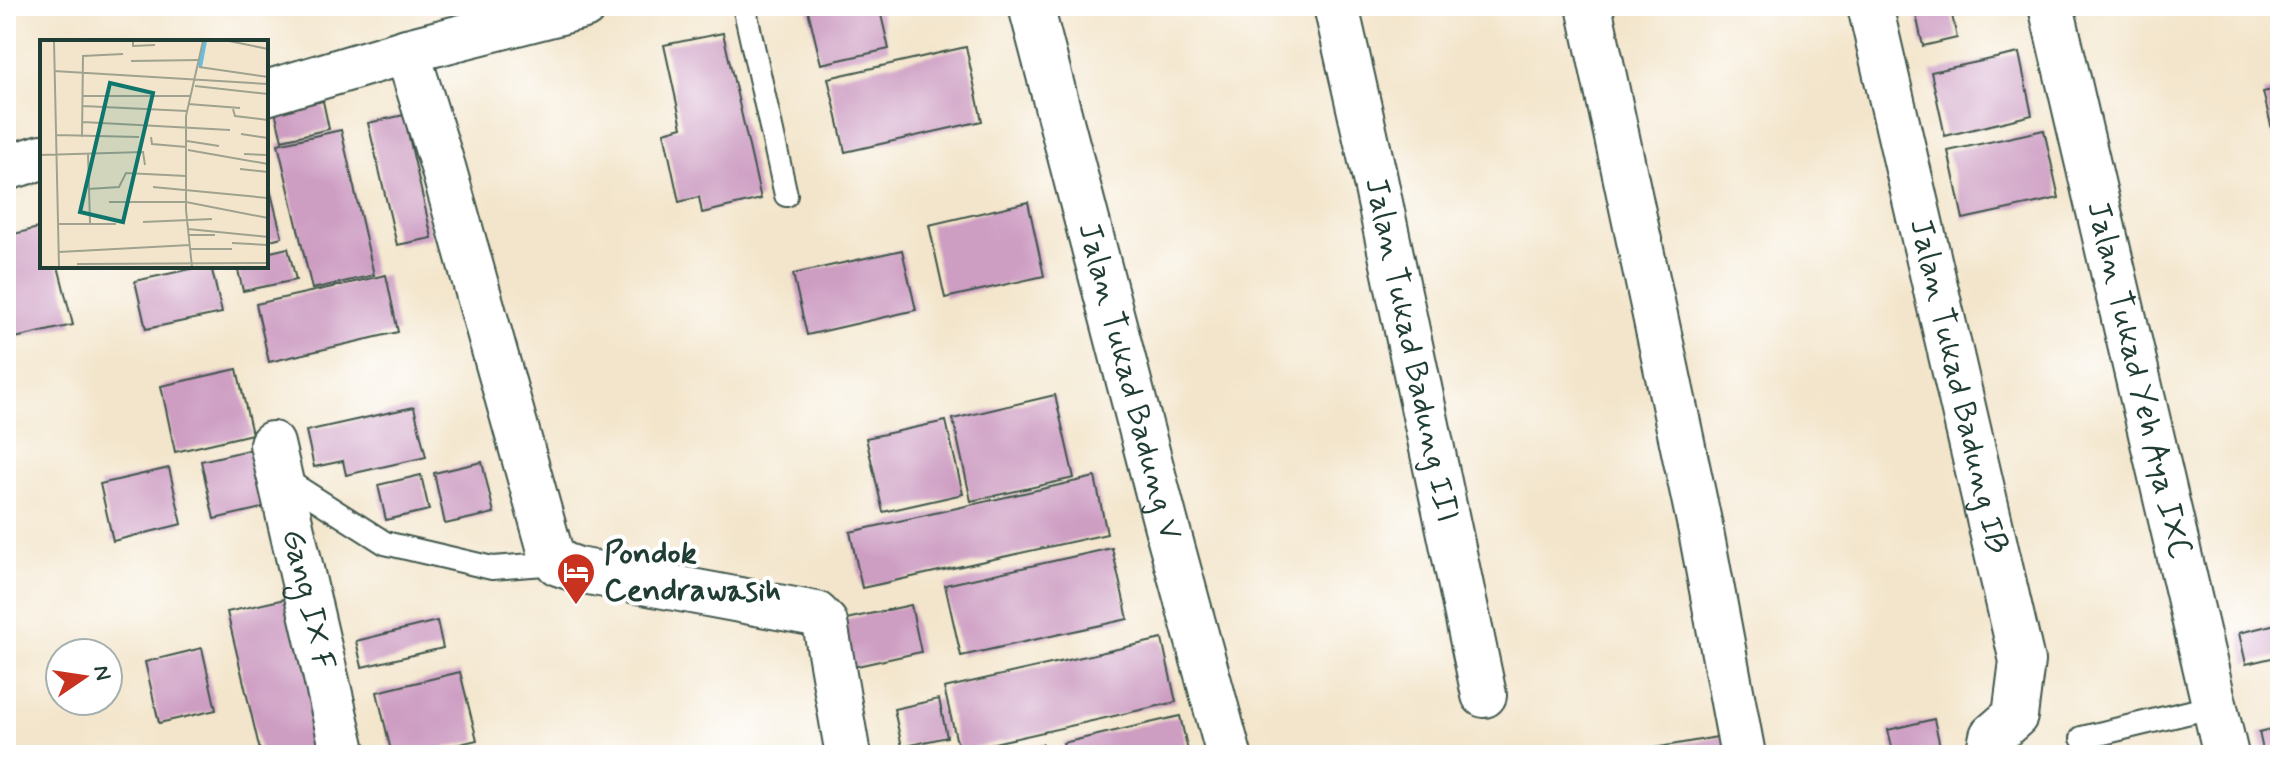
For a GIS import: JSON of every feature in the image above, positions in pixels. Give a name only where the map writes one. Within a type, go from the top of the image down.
[{"type":"street","points":[[268,92],[407,51],[584,6]]},
{"type":"street","name":"Jalan Tukad Badung V","points":[[1031,6],[1161,508],[1229,755]]},
{"type":"street","name":"Jalan Tukad Badung III","points":[[1336,6],[1484,695]]},
{"type":"street","points":[[1589,6],[1701,531],[1743,755]]},
{"type":"street","name":"Jalan Tukad Badung IB","points":[[1870,6],[2022,661],[2015,716],[1992,736],[1988,755]]},
{"type":"street","name":"Jalan Tukad Yeh Aya IXC","points":[[2051,6],[2226,755]]},
{"type":"street","points":[[407,51],[443,167],[550,550],[558,563],[578,570],[816,614],[825,623],[848,755]]},
{"type":"street","points":[[6,168],[40,158]]},
{"type":"street","name":"Gang IX F","points":[[275,459],[344,755]]},
{"type":"lane","points":[[744,6],[786,195]]},
{"type":"lane","points":[[275,459],[385,543],[492,568],[558,563]]},
{"type":"lane","points":[[2082,738],[2215,706]]},
{"type":"building","points":[[807,6],[879,6],[889,49],[821,64]]},
{"type":"building","points":[[1914,6],[1950,6],[1957,38],[1923,46]]},
{"type":"building","points":[[723,33],[761,199],[702,213],[699,197],[679,202],[664,132],[682,127],[664,45]]},
{"type":"building","points":[[966,47],[982,121],[845,152],[828,78]]},
{"type":"building","points":[[2019,53],[2032,115],[1945,136],[1931,72]]},
{"type":"building","points":[[2280,88],[2280,145],[2276,146],[2263,92]]},
{"type":"building","points":[[323,101],[329,129],[282,140],[275,111]]},
{"type":"building","points":[[404,115],[432,238],[397,245],[368,123]]},
{"type":"building","points":[[341,130],[374,275],[312,289],[278,144]]},
{"type":"building","points":[[2044,130],[2059,198],[1963,219],[1948,151]]},
{"type":"building","points":[[268,181],[282,237],[268,240]]},
{"type":"building","points":[[1028,202],[1044,276],[945,298],[929,225]]},
{"type":"building","points":[[40,228],[40,268],[59,268],[73,325],[6,340],[6,236]]},
{"type":"building","points":[[288,248],[296,280],[243,291],[237,268],[268,268],[268,253]]},
{"type":"building","points":[[902,250],[916,310],[807,335],[793,274]]},
{"type":"building","points":[[196,268],[211,268],[222,313],[146,329],[135,281]]},
{"type":"building","points":[[386,275],[398,332],[269,362],[256,304]]},
{"type":"building","points":[[237,369],[252,434],[175,452],[161,386]]},
{"type":"building","points":[[1055,395],[1074,478],[971,501],[953,419]]},
{"type":"building","points":[[414,407],[426,457],[346,475],[343,461],[314,467],[306,431]]},
{"type":"building","points":[[946,421],[963,494],[883,512],[866,438]]},
{"type":"building","points":[[266,446],[279,504],[214,519],[201,461]]},
{"type":"building","points":[[482,462],[494,513],[445,524],[434,473]]},
{"type":"building","points":[[169,468],[182,524],[113,541],[100,484]]},
{"type":"building","points":[[421,475],[429,510],[386,520],[378,485]]},
{"type":"building","points":[[1095,477],[1107,534],[862,588],[850,532]]},
{"type":"building","points":[[1112,548],[1128,619],[961,656],[945,585]]},
{"type":"building","points":[[294,597],[328,743],[279,755],[261,755],[227,612]]},
{"type":"building","points":[[911,605],[921,652],[848,668],[837,621]]},
{"type":"building","points":[[437,621],[443,648],[362,667],[356,641]]},
{"type":"building","points":[[2280,623],[2280,656],[2246,664],[2239,633]]},
{"type":"building","points":[[1162,639],[1176,702],[959,751],[944,688]]},
{"type":"building","points":[[202,648],[216,710],[159,723],[145,662]]},
{"type":"building","points":[[460,672],[477,740],[414,755],[392,755],[377,692]]},
{"type":"building","points":[[939,699],[947,737],[902,747],[894,709]]},
{"type":"building","points":[[1180,716],[1189,755],[1066,755],[1063,743]]},
{"type":"building","points":[[1934,719],[1942,755],[1894,755],[1888,730]]},
{"type":"building","points":[[2280,727],[2280,755],[2264,755],[2259,732]]},
{"type":"building","points":[[1723,736],[1727,755],[1650,755],[1648,749]]},
{"type":"building","points":[[1043,744],[1045,755],[1002,755],[1002,754]]},
{"type":"building","points":[[2067,748],[2068,755],[2042,755],[2042,754]]},
{"type":"place","name":"Pondok Cendrawasih","points":[[576,606]]}]
